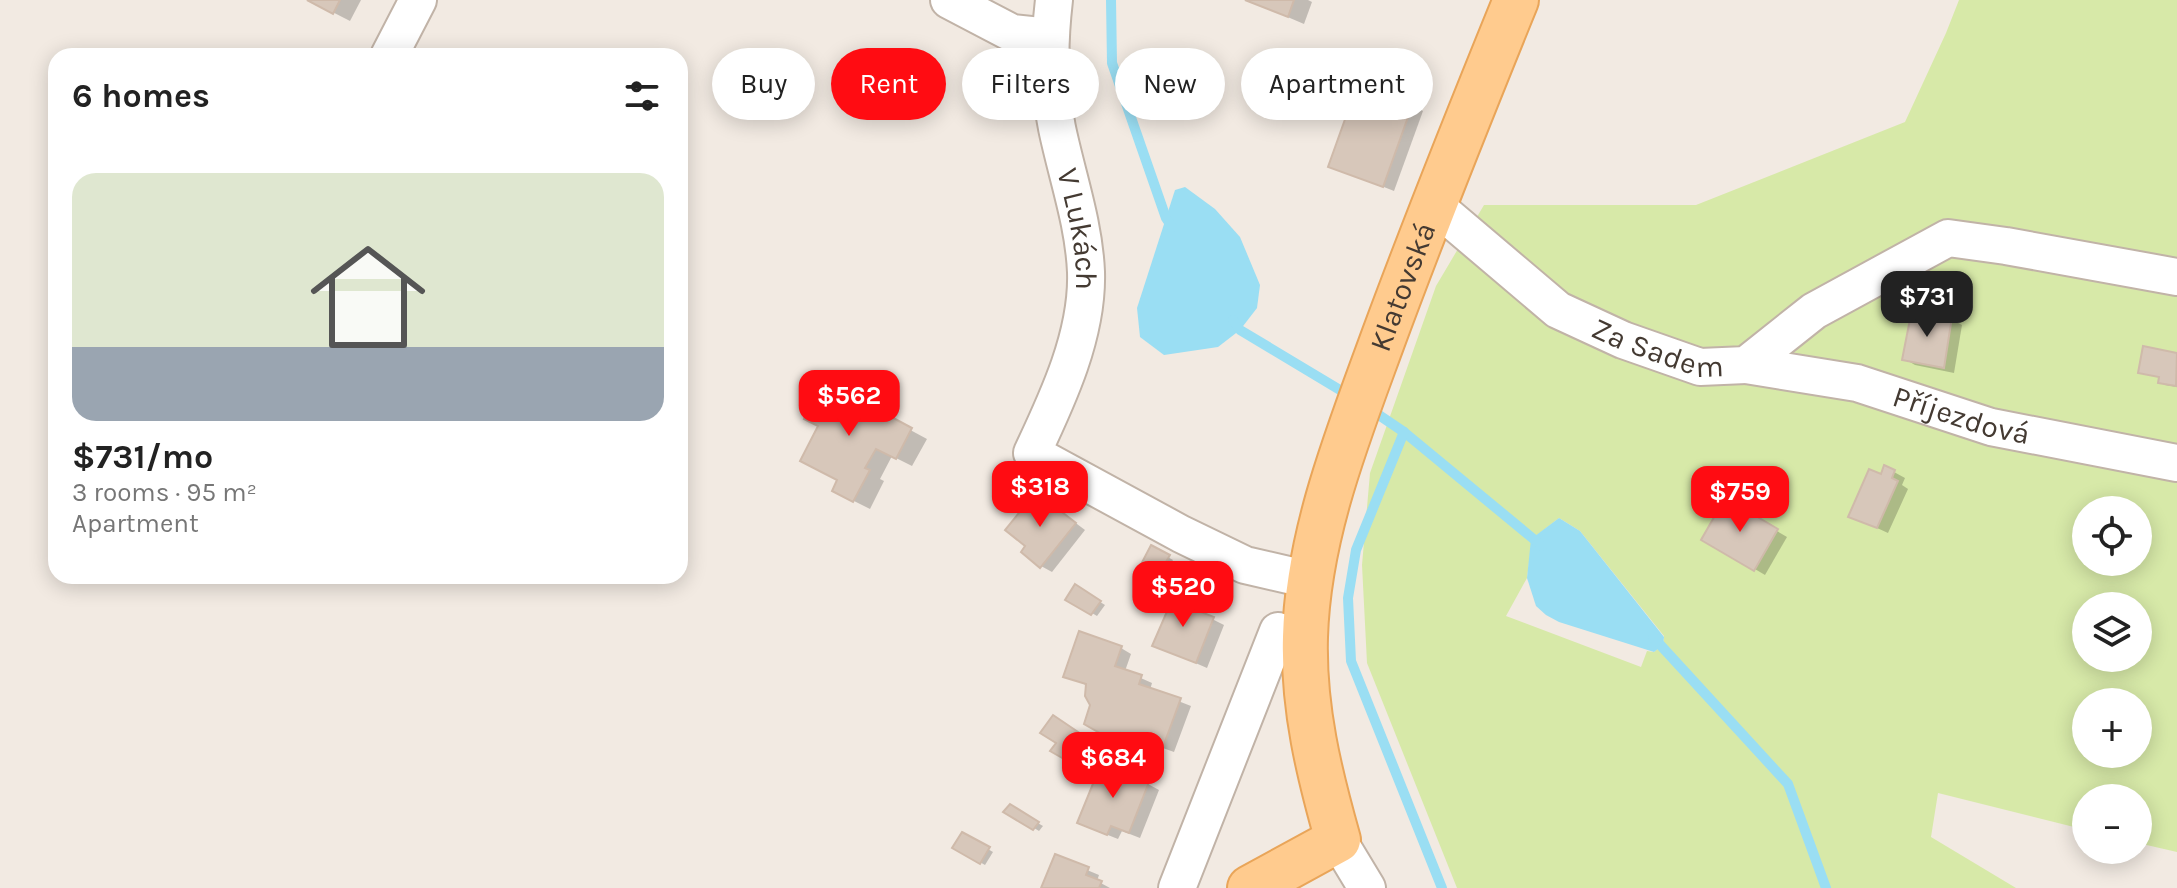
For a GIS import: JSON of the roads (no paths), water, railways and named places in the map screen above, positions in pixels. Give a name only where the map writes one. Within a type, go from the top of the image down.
[{"type":"main road","name":"Klatovská","points":[[1338,840],[1318,772],[1306,701],[1305,636],[1318,533],[1362,397],[1433,204],[1516,0]]},
{"type":"main road","points":[[1250,888],[1338,840]]},
{"type":"street","points":[[393,48],[418,0]]},
{"type":"street","points":[[949,0],[1012,33],[1050,37]]},
{"type":"street","name":"V Lukách","points":[[1054,0],[1049,68],[1086,274],[1081,324],[1048,419],[1032,453],[1245,565],[1310,580]]},
{"type":"street","name":"Za Sadem","points":[[1433,204],[1558,310],[1623,340],[1700,367],[1746,365],[1814,311],[1948,238],[2177,277]]},
{"type":"street","name":"Příjezdová","points":[[1746,365],[1857,383],[1991,427],[2177,463]]},
{"type":"street","points":[[1177,888],[1278,631]]},
{"type":"street","points":[[1338,840],[1367,888]]},
{"type":"water","points":[[1185,187],[1215,209],[1240,237],[1260,285],[1257,308],[1240,330],[1218,347],[1164,355],[1140,337],[1137,308],[1175,190]]},
{"type":"water","points":[[1559,518],[1580,531],[1664,637],[1663,645],[1654,652],[1559,622],[1536,606],[1527,578],[1531,539]]},
{"type":"waterway","points":[[1111,0],[1112,63],[1166,218],[1172,227]]},
{"type":"waterway","points":[[1233,320],[1240,330],[1350,396]]},
{"type":"waterway","points":[[1370,409],[1404,432],[1542,546]]},
{"type":"waterway","points":[[1404,432],[1356,550],[1348,598],[1351,661],[1442,888]]},
{"type":"waterway","points":[[1653,637],[1788,784],[1826,888]]}]
